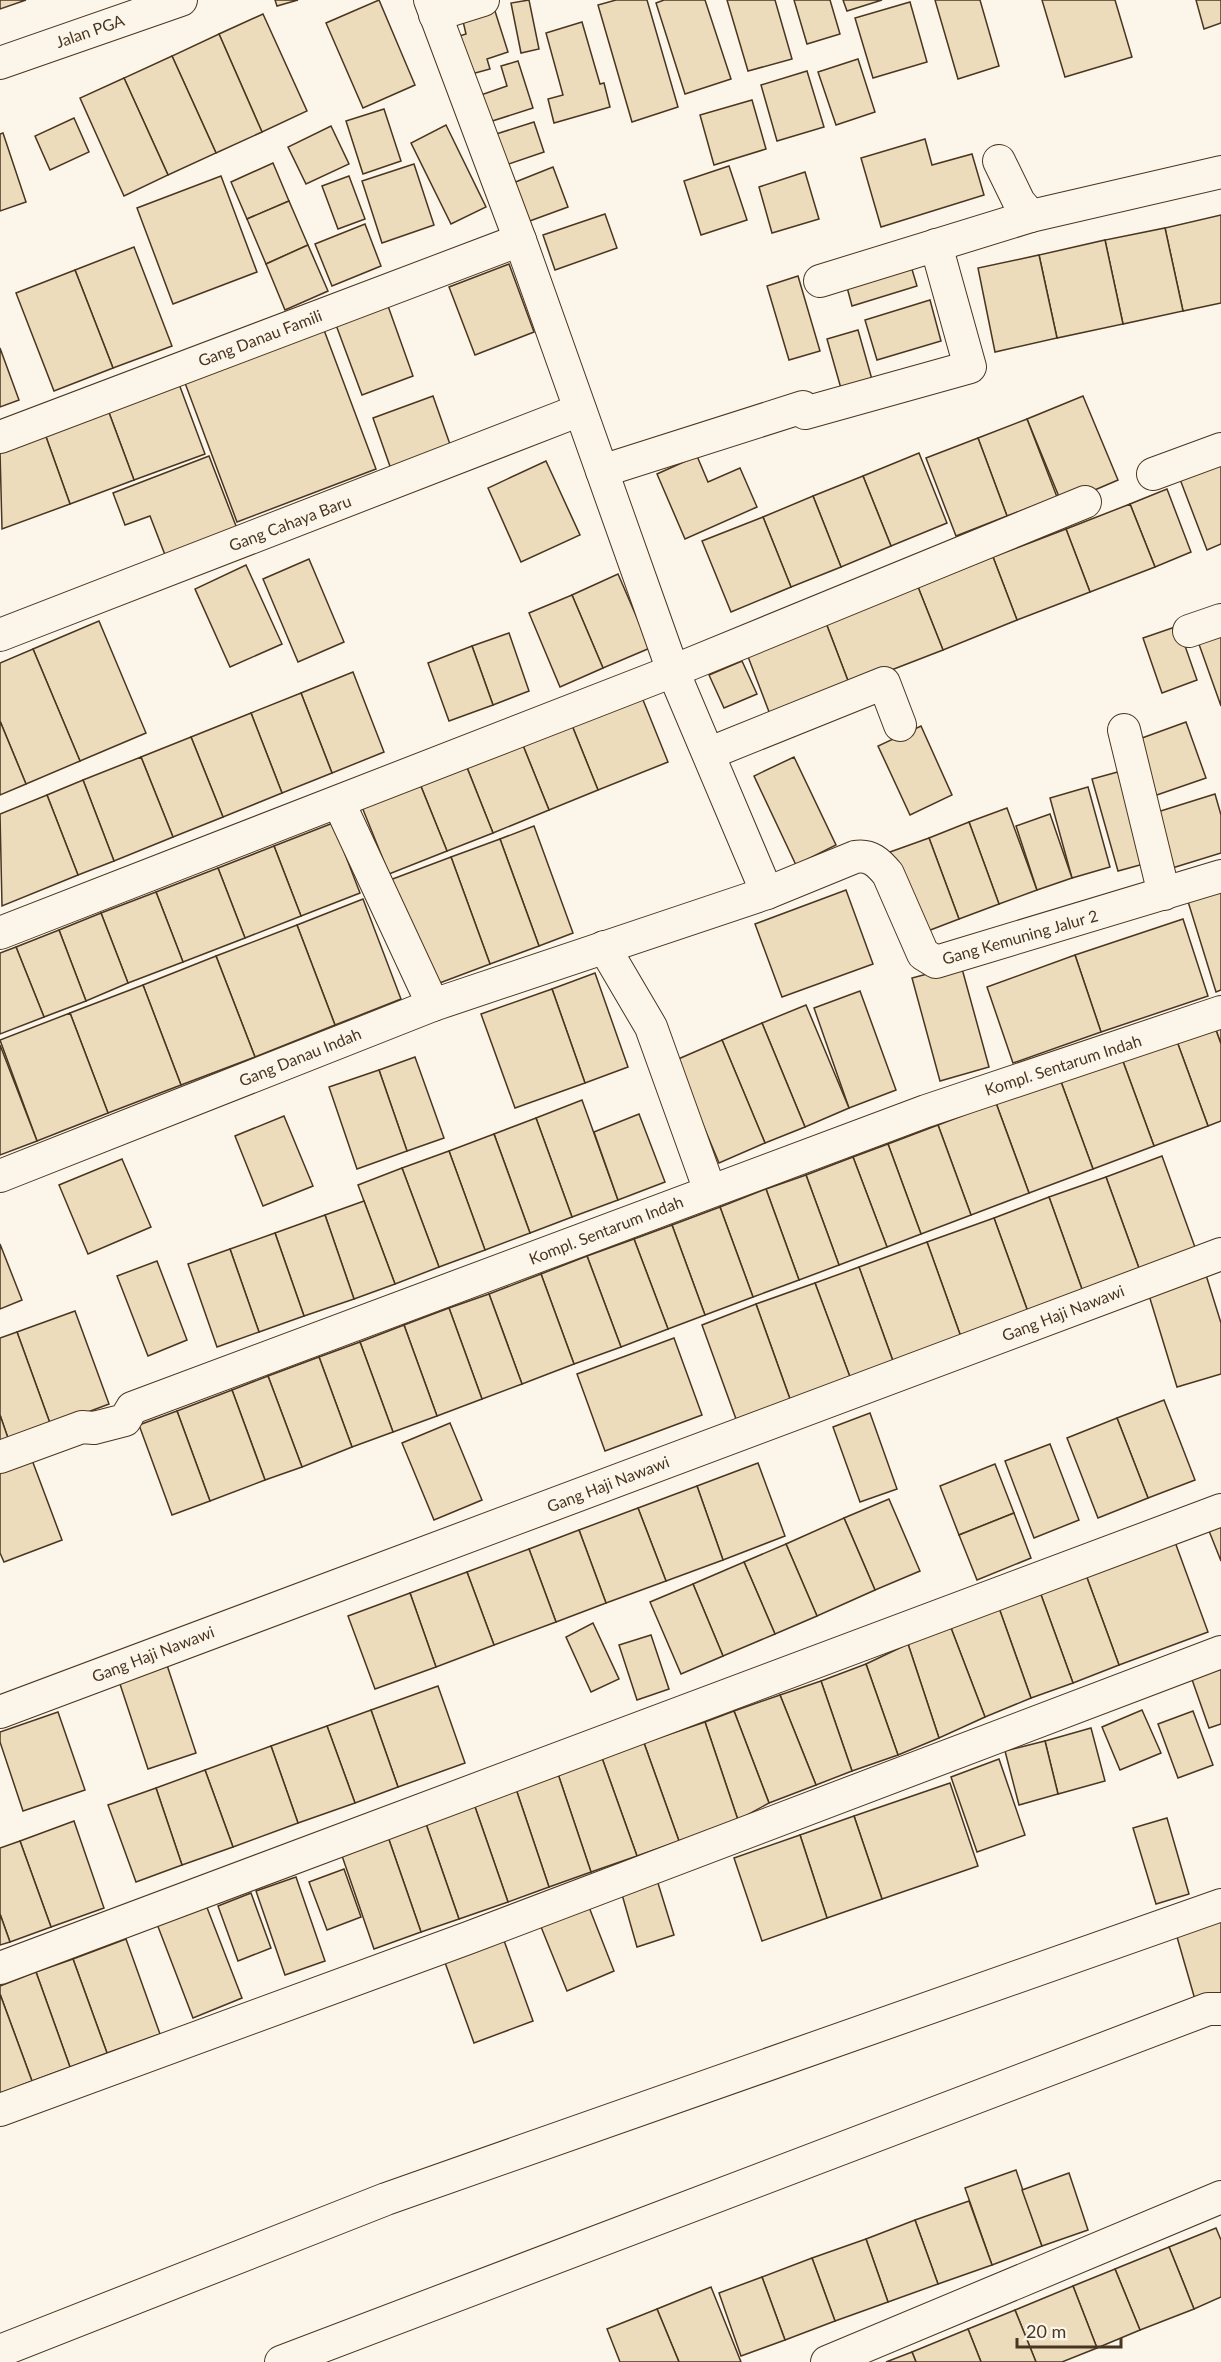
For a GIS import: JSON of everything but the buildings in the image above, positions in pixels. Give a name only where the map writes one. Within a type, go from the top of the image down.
[{"type":"street","name":"Jalan PGA","points":[[0,63],[181,0]]},
{"type":"street","points":[[483,0],[433,8],[519,240],[673,671],[710,753],[767,893]]},
{"type":"street","points":[[999,161],[1019,202],[1031,216]]},
{"type":"street","points":[[820,281],[1031,216],[1221,172]]},
{"type":"street","name":"Gang Danau Famili","points":[[0,437],[519,240]]},
{"type":"street","points":[[602,471],[803,407],[805,413],[970,367],[936,245]]},
{"type":"street","name":"Gang Cahaya Baru","points":[[0,635],[580,410]]},
{"type":"street","points":[[1153,474],[1221,449]]},
{"type":"street","points":[[0,933],[673,671],[1085,502]]},
{"type":"street","points":[[1189,631],[1221,620]]},
{"type":"street","points":[[710,753],[884,683],[900,725]]},
{"type":"street","points":[[1124,730],[1164,894]]},
{"type":"street","points":[[339,802],[433,1005]]},
{"type":"street","name":"Gang Kemuning Jalur 2","points":[[604,947],[767,893],[855,857],[868,857],[880,863],[888,874],[923,954],[936,962],[1221,876]]},
{"type":"street","points":[[604,947],[651,1027],[710,1191]]},
{"type":"street","name":"Gang Danau Indah","points":[[0,1176],[433,1005],[604,947]]},
{"type":"street","name":"Kompl. Sentarum Indah","points":[[0,1457],[82,1427],[94,1428],[124,1420],[132,1408],[926,1111],[1221,1012]]},
{"type":"street","name":"Gang Haji Nawawi","points":[[0,1712],[1219,1262]]},
{"type":"street","points":[[0,1968],[1221,1510]]},
{"type":"street","points":[[0,2110],[468,1938],[1221,1652]]},
{"type":"street","points":[[0,2351],[386,2199],[1221,1905]]},
{"type":"street","points":[[281,2362],[1208,2009],[1221,2009]]},
{"type":"street","points":[[826,2362],[1221,2197]]}]
